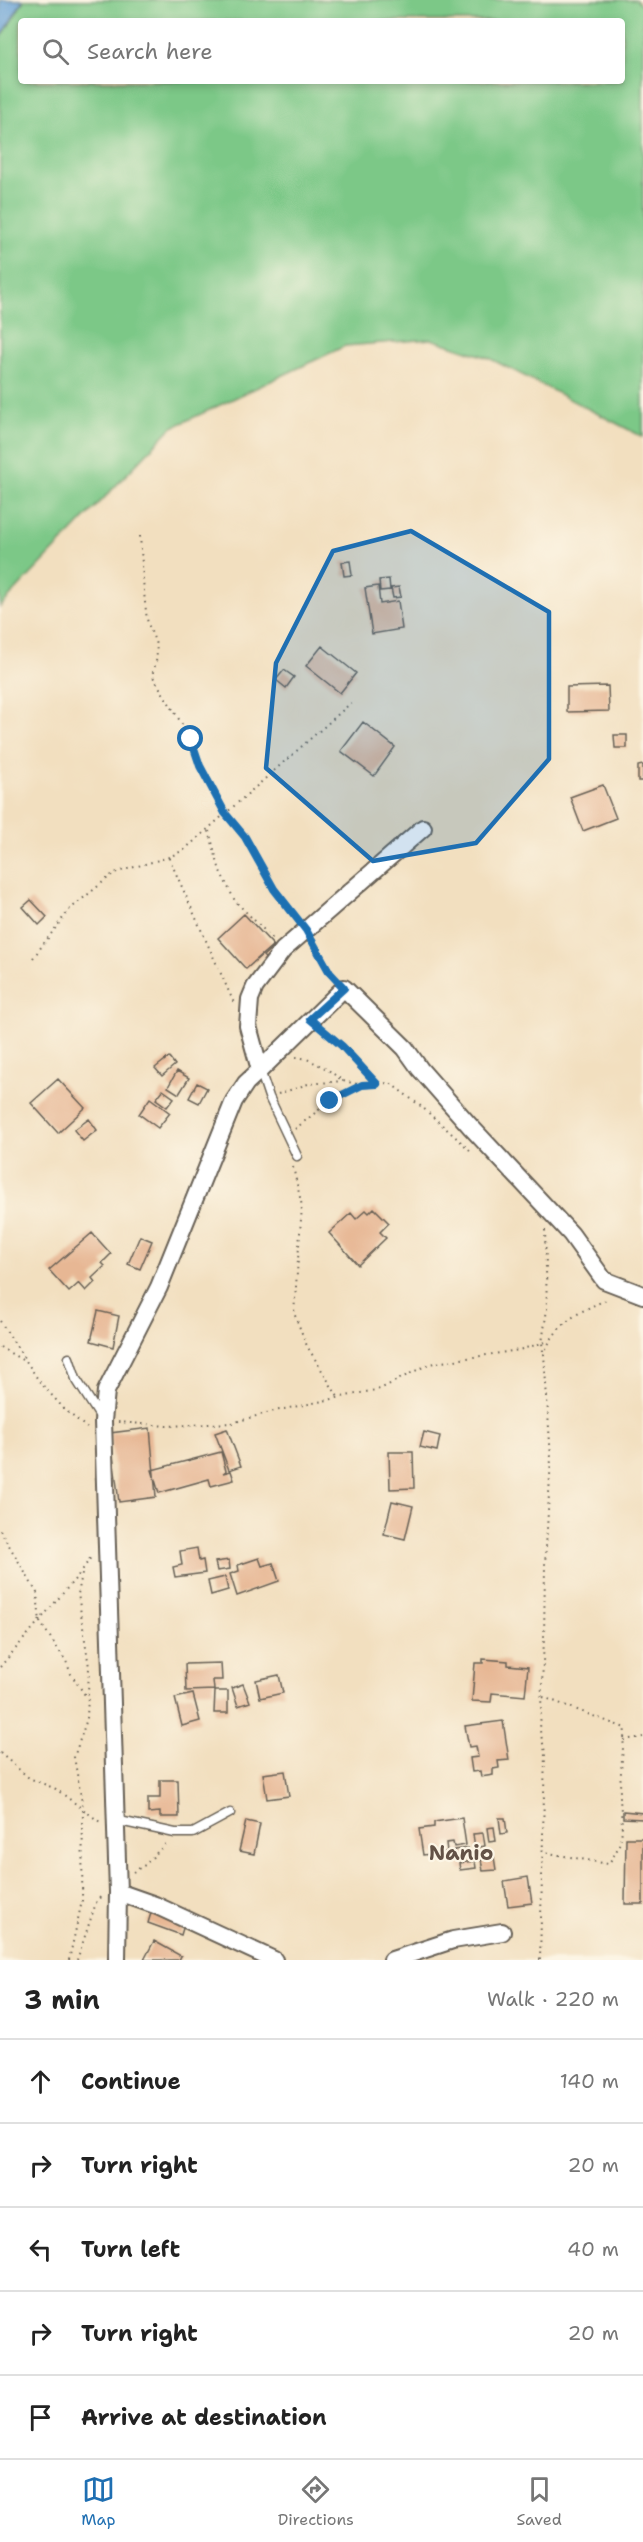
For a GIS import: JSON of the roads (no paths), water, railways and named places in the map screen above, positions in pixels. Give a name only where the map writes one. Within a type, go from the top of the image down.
[{"type":"street","points":[[260,1070],[248,1026],[249,1006],[255,987],[283,950],[423,828]]},
{"type":"street","points":[[117,1960],[118,1892],[105,1536],[103,1421],[106,1391],[159,1287],[234,1101],[246,1083],[344,988],[405,1048],[420,1069],[571,1234],[604,1280],[639,1294]]},
{"type":"street","points":[[118,1892],[155,1905],[274,1960]]},
{"type":"street","points":[[392,1960],[453,1940],[502,1932]]},
{"type":"lane","points":[[260,1070],[269,1097],[297,1156]]},
{"type":"lane","points":[[69,1358],[76,1379],[103,1421]]},
{"type":"lane","points":[[116,1826],[193,1833],[230,1813]]},
{"type":"water","points":[[0,0],[23,0],[0,39]]},
{"type":"district","name":"Nanio","points":[[461,1853]]}]
